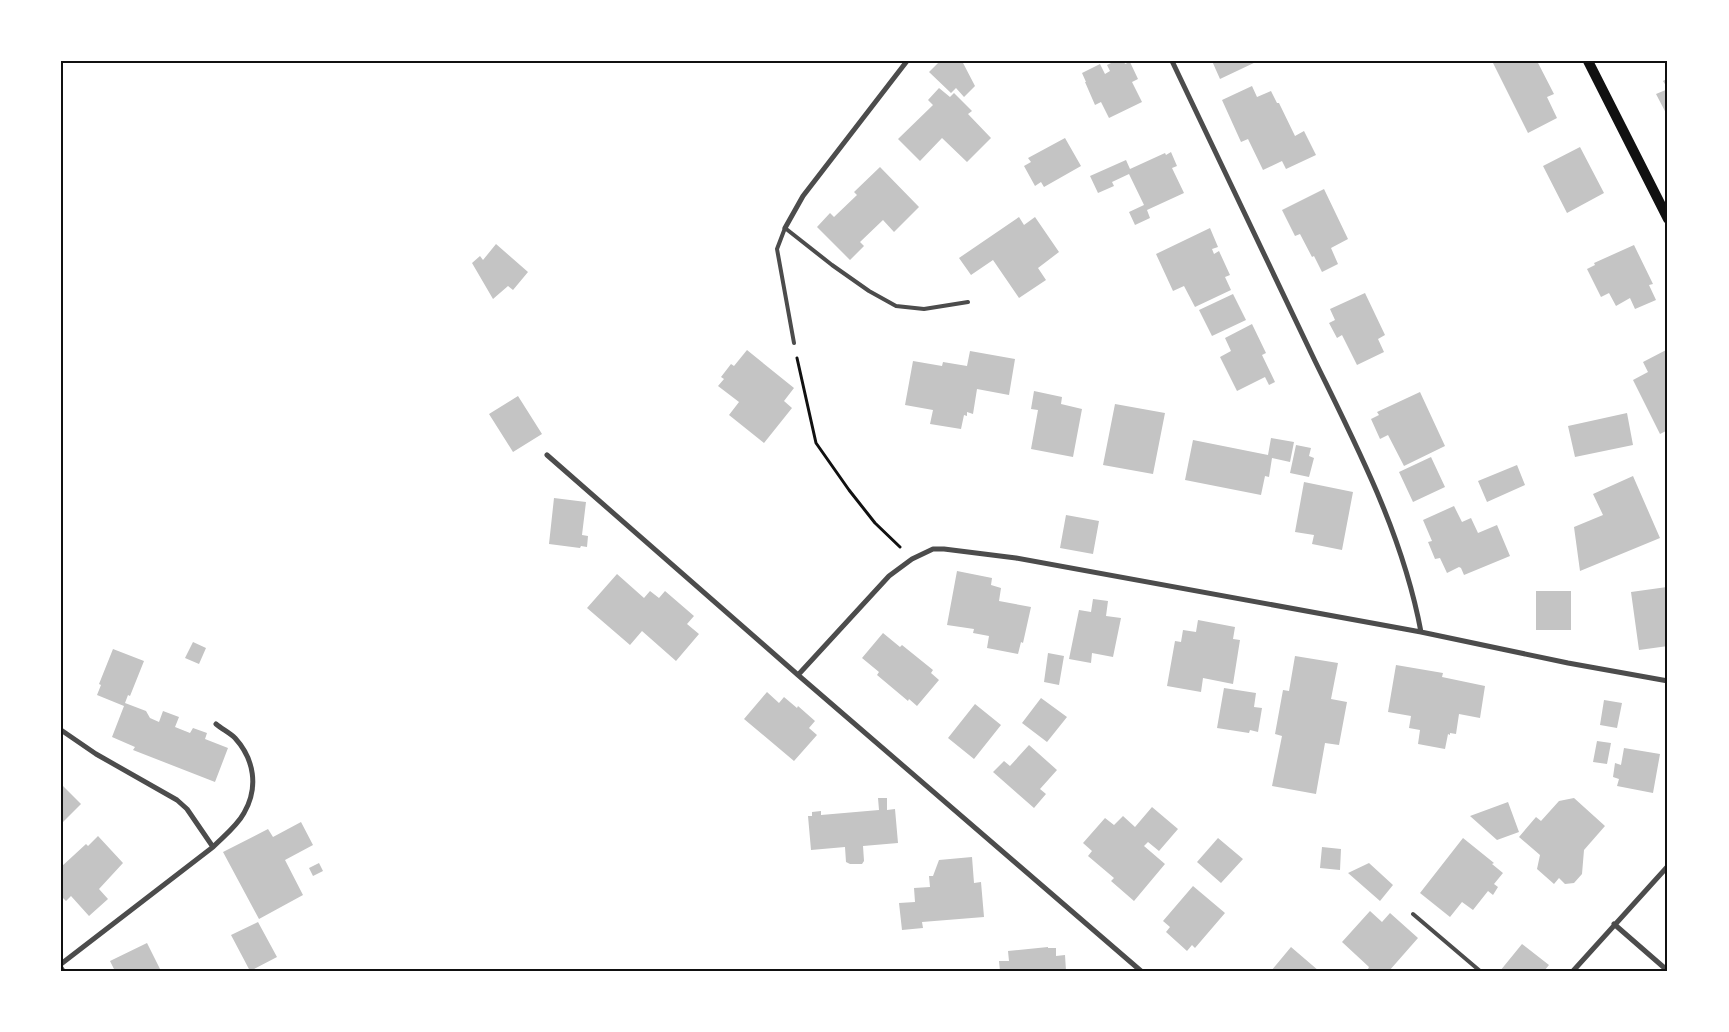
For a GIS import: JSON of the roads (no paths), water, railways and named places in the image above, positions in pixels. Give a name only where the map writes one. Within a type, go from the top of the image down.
[{"type":"main road","points":[[1588,61],[1668,219]]},
{"type":"street","points":[[785,228],[804,196],[907,61]]},
{"type":"street","points":[[1172,61],[1358,451],[1386,515],[1408,573],[1421,632]]},
{"type":"street","points":[[547,455],[798,675],[1142,971]]},
{"type":"street","points":[[798,675],[889,576],[912,559],[933,549],[1016,558],[1421,632],[1568,663],[1668,681]]},
{"type":"street","points":[[62,968],[214,847],[232,829],[244,812],[252,794],[253,779],[250,759],[234,737],[216,724]]},
{"type":"street","points":[[61,730],[104,759],[177,800],[193,816],[214,847]]},
{"type":"street","points":[[1573,971],[1668,866]]},
{"type":"street","points":[[1614,924],[1668,971]]},
{"type":"lane","points":[[794,343],[777,249],[785,228],[839,270],[869,291],[896,306],[924,309],[968,302]]},
{"type":"lane","points":[[1413,914],[1480,971]]}]
